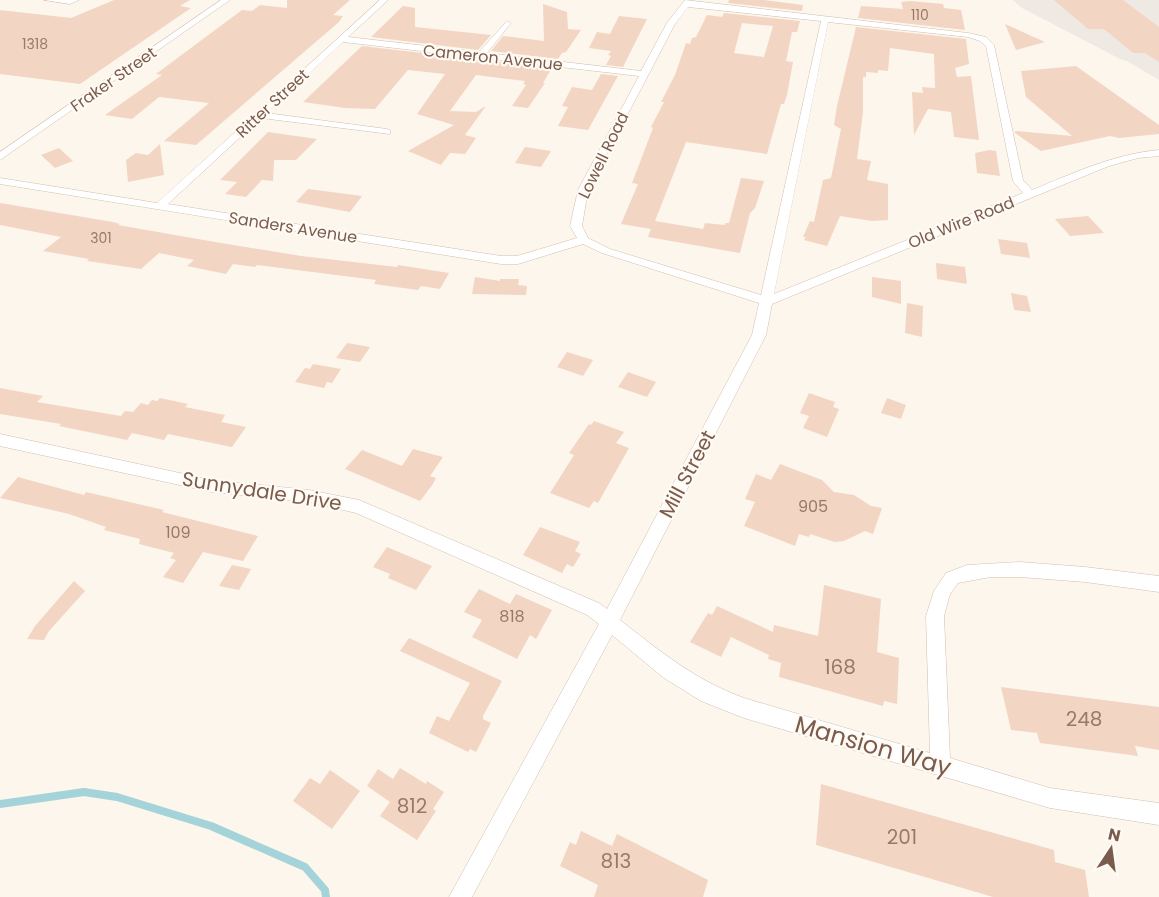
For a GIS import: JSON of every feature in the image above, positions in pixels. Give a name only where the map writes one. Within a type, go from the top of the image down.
[{"type":"street","points":[[48,0],[70,2],[75,0]]},
{"type":"street","name":"Fraker Street","points":[[0,157],[226,0]]},
{"type":"street","name":"Ritter Street","points":[[160,206],[384,0]]},
{"type":"street","points":[[686,2],[968,35],[983,39],[990,45],[1018,181],[1030,194]]},
{"type":"street","name":"Lowell Road","points":[[584,240],[576,226],[583,190],[644,74],[686,2]]},
{"type":"street","name":"Mill Street","points":[[460,897],[609,623],[759,335],[825,19]]},
{"type":"street","points":[[482,55],[507,23]]},
{"type":"street","name":"Cameron Avenue","points":[[341,39],[644,74]]},
{"type":"street","points":[[258,115],[387,132]]},
{"type":"street","name":"Old Wire Road","points":[[766,301],[1105,164],[1137,155],[1159,153]]},
{"type":"street","name":"Sanders Avenue","points":[[0,181],[501,260],[518,260],[584,240]]},
{"type":"street","points":[[584,240],[606,251],[766,301]]},
{"type":"street","name":"Sunnydale Drive","points":[[0,440],[212,486],[309,496],[359,507],[593,609],[609,623]]},
{"type":"street","points":[[940,766],[935,616],[940,596],[952,578],[973,572],[1021,570],[1159,584]]},
{"type":"street","name":"Mansion Way","points":[[609,623],[671,672],[708,694],[744,708],[1050,798],[1159,814]]},
{"type":"shaded area","points":[[1013,0],[1159,0],[1159,80],[1127,61],[1022,8]]},
{"type":"building","points":[[114,0],[190,0],[180,6],[191,8],[80,84],[0,74],[0,10],[71,18]]},
{"type":"building","points":[[287,0],[350,0],[333,15],[343,16],[339,22],[196,145],[164,141],[209,103],[159,97],[132,119],[105,115],[162,75],[156,74],[242,10],[252,11],[260,5],[287,8]]},
{"type":"building","points":[[729,0],[764,0],[803,5],[802,11],[728,3]]},
{"type":"building","points":[[1054,0],[1123,0],[1159,27],[1159,62],[1145,53],[1133,53],[1104,29],[1088,29]]},
{"type":"building","points":[[901,2],[943,4],[944,8],[961,10],[965,30],[858,18],[861,6],[903,9]]},
{"type":"building","points":[[543,4],[567,12],[568,29],[581,30],[566,52],[562,53],[558,59],[491,51],[503,36],[544,41]]},
{"type":"building","points":[[403,6],[415,8],[415,27],[491,35],[478,50],[371,37]]},
{"type":"building","points":[[724,13],[800,21],[797,32],[792,32],[786,61],[793,62],[787,95],[784,104],[781,104],[767,154],[686,142],[655,221],[703,229],[705,223],[725,225],[729,223],[741,178],[764,181],[755,208],[750,213],[740,253],[648,237],[651,229],[621,224],[638,184],[632,183],[653,128],[651,127],[664,102],[661,102],[675,75],[686,43],[690,44],[692,38],[696,37],[707,15],[722,17]],"holes":[[[742,23],[773,26],[764,57],[734,53]]]},
{"type":"building","points":[[619,16],[647,19],[623,67],[606,65],[611,51],[589,48],[597,32],[610,34]]},
{"type":"building","points":[[1005,24],[1045,42],[1016,50]]},
{"type":"building","points":[[856,27],[966,39],[969,64],[955,68],[957,77],[971,76],[979,140],[954,137],[951,112],[928,109],[914,135],[912,92],[923,93],[922,87],[935,88],[934,54],[890,48],[888,71],[866,72],[866,77],[863,77],[863,112],[857,159],[871,161],[867,180],[888,184],[888,220],[872,221],[840,216],[827,246],[804,240],[806,237],[803,237],[810,221],[814,222],[823,180],[831,178],[841,129],[834,125],[837,106]]},
{"type":"building","points":[[362,46],[552,68],[528,108],[512,106],[526,85],[523,84],[525,81],[476,75],[450,111],[476,112],[486,106],[465,135],[476,138],[465,154],[450,153],[441,165],[408,151],[454,125],[417,114],[445,74],[408,70],[375,109],[345,108],[303,102]]},
{"type":"building","points":[[1076,66],[1159,125],[1159,134],[1119,138],[1110,136],[1041,151],[1015,133],[1015,131],[1072,136],[1026,97],[1021,71]]},
{"type":"building","points":[[601,74],[618,76],[588,130],[558,126],[568,107],[562,106],[572,87],[592,90]]},
{"type":"building","points":[[268,132],[317,139],[296,160],[274,160],[273,181],[262,180],[246,197],[225,194],[237,182],[220,180]]},
{"type":"building","points":[[160,144],[164,175],[128,182],[126,160],[136,153],[148,155]]},
{"type":"building","points":[[525,147],[551,151],[541,167],[515,163]]},
{"type":"building","points":[[59,148],[73,161],[55,168],[41,155]]},
{"type":"building","points":[[996,151],[1000,176],[977,173],[975,153]]},
{"type":"building","points":[[308,189],[362,196],[350,212],[296,202]]},
{"type":"building","points":[[0,203],[301,256],[397,267],[398,265],[449,273],[440,289],[421,286],[418,290],[374,284],[376,280],[257,265],[255,267],[233,264],[226,274],[187,266],[194,260],[159,253],[141,269],[87,261],[89,259],[43,251],[61,237],[0,225]]},
{"type":"building","points":[[1088,216],[1104,233],[1070,236],[1055,219]]},
{"type":"building","points":[[998,239],[1027,243],[1030,258],[1001,254]]},
{"type":"building","points":[[936,263],[965,267],[967,284],[937,279]]},
{"type":"building","points":[[475,277],[500,281],[500,279],[519,279],[518,285],[527,286],[526,295],[472,294]]},
{"type":"building","points":[[872,277],[901,281],[901,304],[872,297]]},
{"type":"building","points":[[1011,293],[1027,296],[1031,312],[1014,310]]},
{"type":"building","points":[[907,303],[923,306],[922,337],[905,333]]},
{"type":"building","points":[[347,343],[370,347],[360,362],[336,358]]},
{"type":"building","points":[[567,352],[593,360],[583,376],[557,367]]},
{"type":"building","points":[[313,364],[341,369],[332,383],[327,382],[324,388],[295,382],[305,368],[310,369]]},
{"type":"building","points":[[628,372],[656,382],[647,397],[618,387]]},
{"type":"building","points":[[0,388],[43,396],[37,402],[121,416],[125,411],[133,412],[141,403],[148,405],[152,400],[157,401],[160,398],[188,404],[185,407],[225,415],[221,422],[246,427],[232,447],[168,434],[164,440],[132,433],[127,440],[59,426],[61,424],[0,414]]},
{"type":"building","points":[[809,393],[835,402],[833,407],[839,409],[827,437],[803,428],[809,416],[800,413]]},
{"type":"building","points":[[887,398],[906,405],[901,419],[881,413]]},
{"type":"building","points":[[594,421],[624,432],[616,443],[629,448],[598,503],[594,501],[589,508],[550,493],[574,455],[569,453],[589,424],[591,425]]},
{"type":"building","points":[[413,449],[443,457],[430,476],[436,478],[433,484],[420,501],[345,469],[362,450],[402,466]]},
{"type":"building","points":[[780,464],[822,480],[834,492],[854,495],[871,506],[882,508],[873,534],[865,531],[844,541],[835,542],[810,534],[809,537],[799,534],[795,546],[744,526],[755,502],[745,499],[756,474],[771,480]]},
{"type":"building","points":[[18,477],[84,495],[86,492],[164,510],[162,512],[258,536],[243,561],[203,552],[183,583],[163,577],[176,560],[170,558],[174,553],[139,544],[140,539],[104,530],[106,527],[69,514],[0,498]]},
{"type":"building","points":[[540,527],[580,542],[575,551],[581,554],[573,567],[567,564],[562,573],[523,555]]},
{"type":"building","points":[[387,547],[432,566],[416,590],[388,578],[390,574],[373,567]]},
{"type":"building","points":[[232,565],[251,569],[239,590],[219,586]]},
{"type":"building","points":[[74,581],[85,591],[49,631],[44,640],[27,639],[35,626]]},
{"type":"building","points":[[824,585],[881,599],[877,652],[899,658],[897,704],[884,701],[883,706],[779,677],[781,663],[768,659],[769,655],[731,637],[721,657],[690,642],[708,613],[712,615],[717,606],[773,632],[774,625],[818,636]]},
{"type":"building","points":[[479,589],[510,604],[516,594],[552,610],[536,639],[530,635],[517,659],[472,637],[482,620],[464,612]]},
{"type":"building","points":[[409,638],[502,681],[483,716],[483,719],[491,723],[476,752],[470,749],[468,752],[429,733],[437,716],[449,721],[470,683],[400,651]]},
{"type":"building","points":[[1001,687],[1159,707],[1159,750],[1135,746],[1138,756],[1040,743],[1037,733],[1011,730]]},
{"type":"building","points":[[400,768],[444,792],[433,809],[436,811],[417,840],[380,816],[390,802],[367,786],[378,769],[393,779]]},
{"type":"building","points":[[330,770],[360,791],[332,829],[293,801],[310,778],[320,784]]},
{"type":"building","points":[[821,784],[1054,850],[1055,862],[1085,870],[1089,897],[993,897],[816,845]]},
{"type":"building","points":[[581,831],[612,846],[617,834],[708,880],[703,897],[594,897],[598,885],[560,866],[570,842],[576,845]]},
{"type":"waterway","points":[[0,804],[84,792],[117,797],[211,826],[305,867],[325,890],[326,897]]}]
